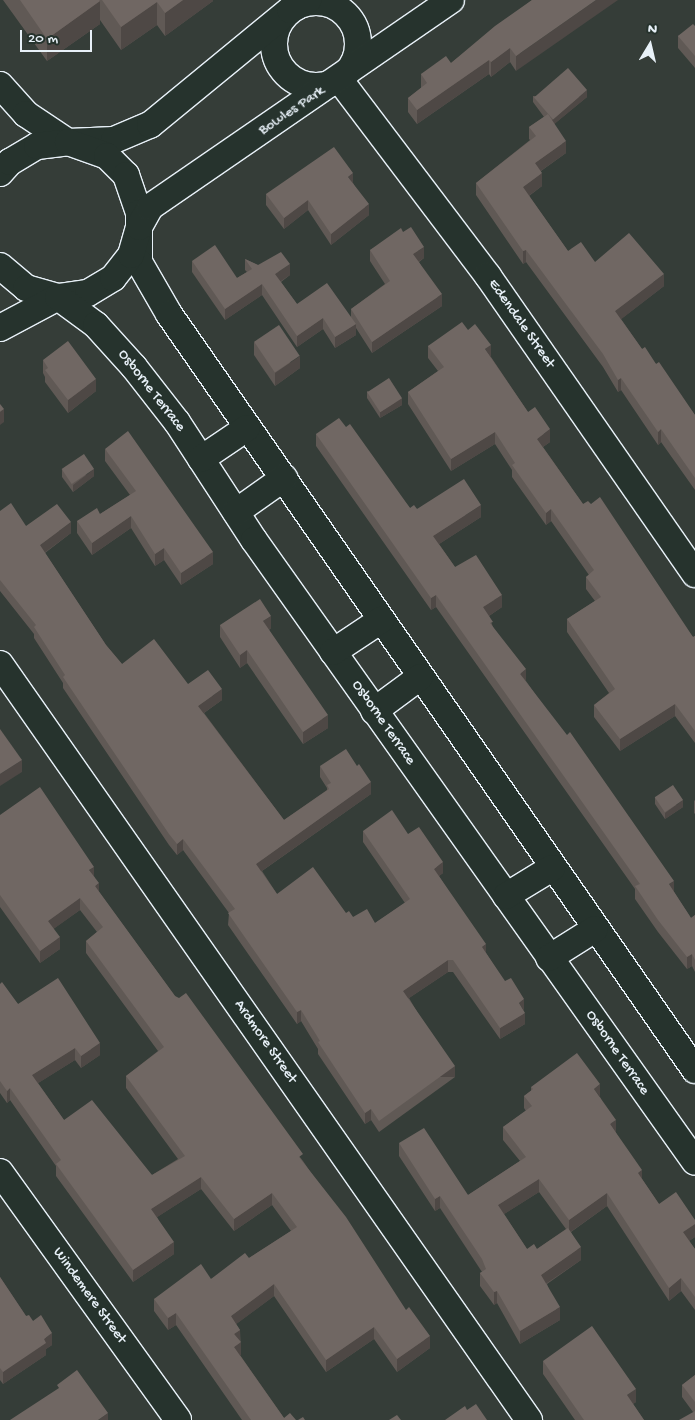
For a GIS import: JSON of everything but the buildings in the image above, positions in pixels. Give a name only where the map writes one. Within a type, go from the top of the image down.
[{"type":"street","name":"Bowles Park","points":[[0,328],[58,297],[88,293],[113,278],[131,255],[140,227],[150,208],[451,0]]},
{"type":"street","points":[[319,1],[334,5],[346,14],[355,26],[359,40],[357,56],[350,69],[339,79],[326,85],[311,85],[286,73],[274,48],[281,21],[294,3],[319,1]]},
{"type":"street","name":"Bowles Park","points":[[0,173],[10,162],[38,146],[68,142],[114,140],[150,125],[294,3]]},
{"type":"street","name":"Edendale Street","points":[[339,79],[488,276],[695,574]]},
{"type":"street","points":[[0,85],[26,114],[68,142]]},
{"type":"street","name":"Bowles Park","points":[[68,142],[94,149],[121,170],[137,200],[140,227]]},
{"type":"street","points":[[140,227],[139,262],[169,314],[552,868],[695,1070]]},
{"type":"street","name":"Bowles Park","points":[[0,266],[26,288],[58,297]]},
{"type":"street","name":"Osborne Terrace","points":[[58,297],[96,324],[128,360],[177,422],[236,512],[374,711],[549,958],[692,1152]]},
{"type":"street","points":[[201,459],[248,428]]},
{"type":"street","points":[[236,512],[284,478]]},
{"type":"street","points":[[333,652],[381,620]]},
{"type":"street","name":"Ardmore Street","points":[[0,664],[529,1420]]},
{"type":"street","points":[[374,711],[420,677]]},
{"type":"street","points":[[506,896],[552,868]]},
{"type":"street","points":[[549,958],[595,929]]},
{"type":"street","name":"Windemere Street","points":[[0,1172],[178,1420]]}]
